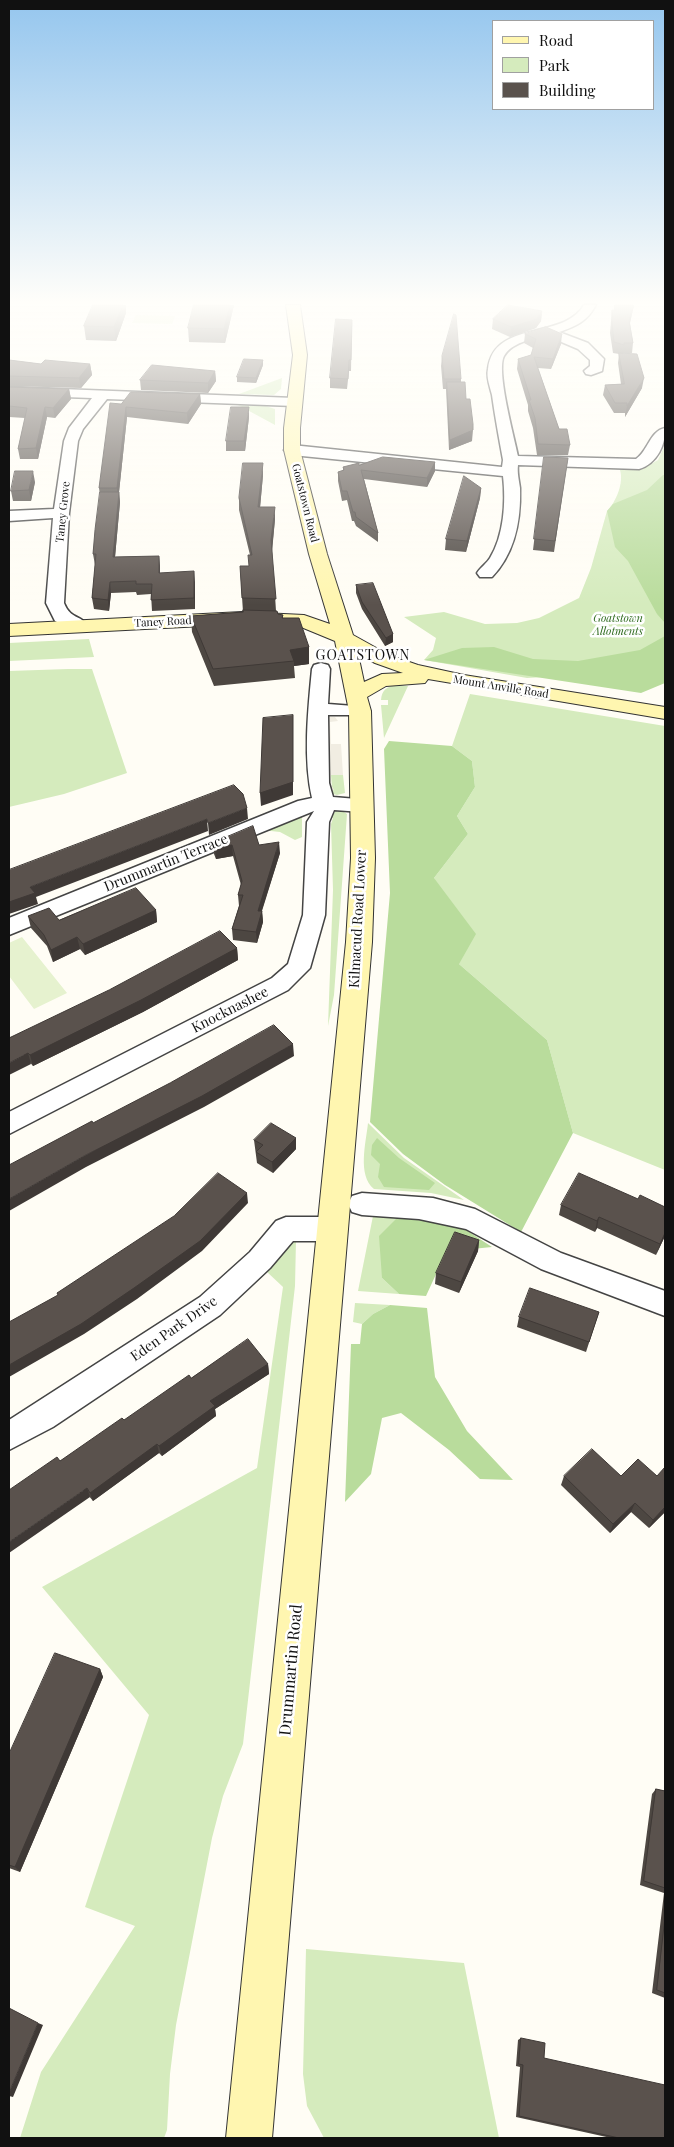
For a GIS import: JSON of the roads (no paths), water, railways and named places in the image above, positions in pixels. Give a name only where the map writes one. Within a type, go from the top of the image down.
[{"type":"main road","name":"Goatstown Road","points":[[294,405],[292,450],[318,600],[344,638]]},
{"type":"main road","points":[[242,618],[288,613],[318,600]]},
{"type":"main road","name":"Taney Road","points":[[9,630],[242,618],[304,621],[344,638]]},
{"type":"main road","name":"Mount Anville Road","points":[[344,638],[389,662],[414,670],[460,680],[665,713]]},
{"type":"main road","name":"Kilmacud Road Lower","points":[[342,1211],[363,858],[358,703],[344,638]]},
{"type":"main road","points":[[358,703],[388,678],[460,680]]},
{"type":"main road","name":"Drummartin Road","points":[[249,2138],[342,1211]]},
{"type":"street","name":"Taney Grove","points":[[79,626],[61,617],[55,603],[61,513],[71,441],[76,428],[95,405]]},
{"type":"street","points":[[486,573],[497,564],[510,525],[512,489],[500,405]]},
{"type":"street","points":[[292,450],[510,466],[640,464],[648,460],[660,436],[665,432]]},
{"type":"street","points":[[9,516],[61,513]]},
{"type":"street","name":"Knocknashee","points":[[9,1124],[280,984],[298,968],[314,915],[318,822],[324,813],[324,803],[318,783],[318,709],[321,669]]},
{"type":"street","points":[[318,709],[358,703]]},
{"type":"street","points":[[324,803],[362,805]]},
{"type":"street","name":"Drummartin Terrace","points":[[9,927],[305,806],[324,803]]},
{"type":"street","points":[[342,1211],[433,1210],[463,1216],[476,1220],[551,1261],[665,1304]]},
{"type":"street","name":"Eden Park Drive","points":[[9,1436],[50,1412],[210,1306],[260,1260],[286,1229],[342,1211]]},
{"type":"district","name":"GOATSTOWN","points":[[363,656]]},
{"type":"park label","name":"Goatstown Allotments","points":[[618,625]]}]
